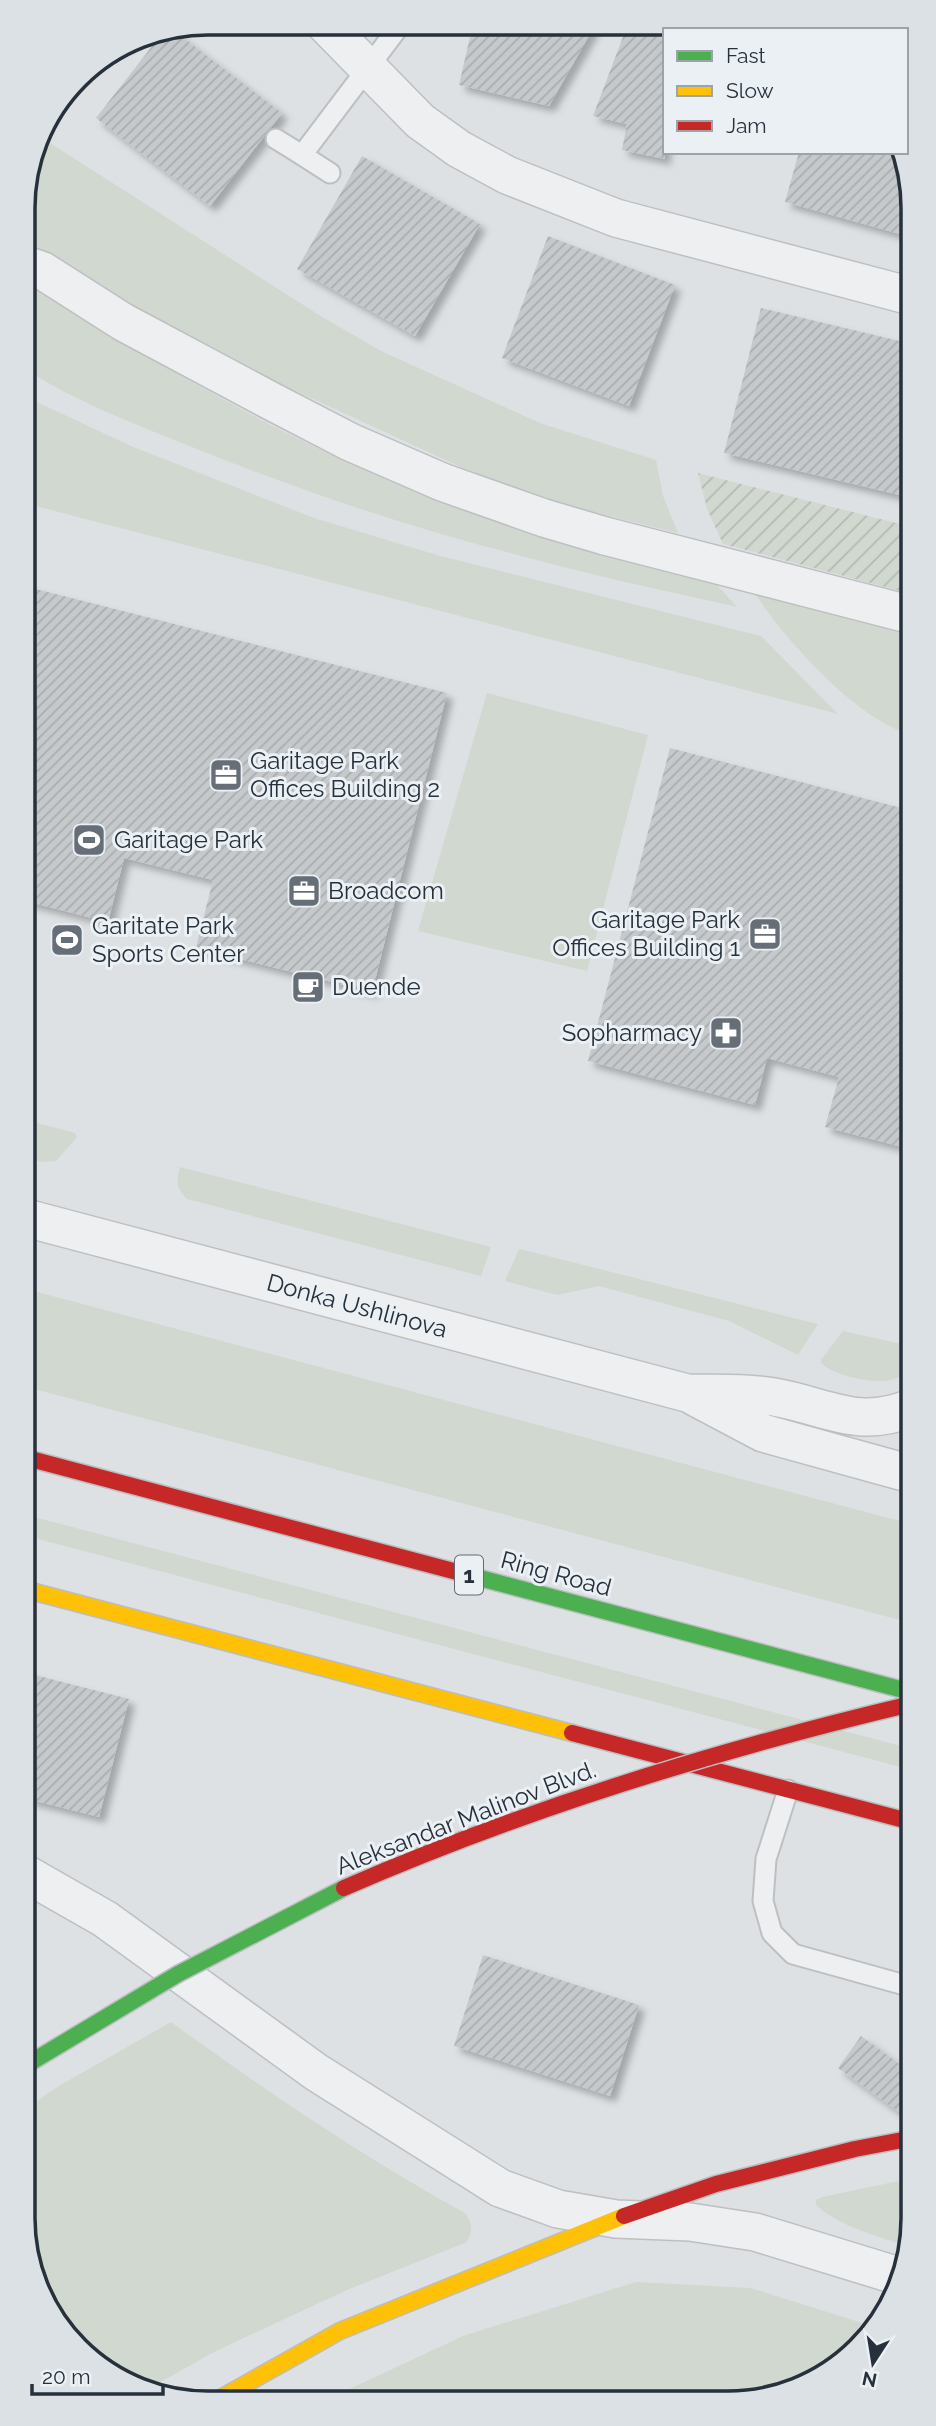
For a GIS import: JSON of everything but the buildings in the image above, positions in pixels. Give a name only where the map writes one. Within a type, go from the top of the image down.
[{"type":"main road","name":"Ring Road","points":[[35,1460],[901,1689]]},
{"type":"main road","points":[[35,1592],[901,1819]]},
{"type":"main road","name":"Aleksandar Malinov Blvd.","points":[[35,2060],[201,1961],[334,1892],[486,1829],[660,1770],[901,1706]]},
{"type":"main road","points":[[233,2391],[340,2331],[616,2219],[716,2184],[901,2140]]},
{"type":"street","points":[[336,35],[420,121],[459,149],[507,175],[616,218],[901,293]]},
{"type":"street","points":[[35,268],[123,322],[281,406],[350,442],[442,482],[605,536],[901,612]]},
{"type":"street","name":"Donka Ushlinova","points":[[35,1220],[687,1393],[772,1396],[855,1417],[875,1418],[901,1411]]},
{"type":"street","name":"Donka Ushlinova","points":[[687,1393],[763,1433],[901,1471]]},
{"type":"street","points":[[35,1879],[105,1919],[316,2072],[500,2188],[558,2209],[616,2219],[690,2222],[755,2232],[892,2274]]},
{"type":"lane","points":[[302,155],[392,35]]},
{"type":"lane","points":[[276,139],[330,173]]},
{"type":"lane","points":[[788,1790],[766,1859],[762,1901],[772,1933],[793,1954],[901,1984]]},
{"type":"shaded area","points":[[48,142],[319,315],[381,351],[540,423],[656,460],[663,496],[678,533],[569,506],[465,469],[259,374],[35,254],[35,197],[38,174]]},
{"type":"shaded area","points":[[35,289],[206,390],[347,462],[473,511],[710,577],[737,607],[551,564],[398,521],[274,479],[192,447],[106,412],[35,375]]},
{"type":"shaded area","points":[[35,401],[131,446],[314,518],[437,555],[761,636],[838,714],[35,506]]},
{"type":"shaded area","points":[[698,473],[901,524],[901,591],[723,544],[707,509]]},
{"type":"shaded area","points":[[753,590],[901,627],[901,731],[889,726],[844,695],[801,652],[765,609]]},
{"type":"shaded area","points":[[487,693],[648,735],[587,971],[418,931]]},
{"type":"shaded area","points":[[35,1122],[75,1133],[77,1137],[56,1161],[35,1160]]},
{"type":"shaded area","points":[[180,1167],[491,1247],[481,1276],[187,1199],[178,1184]]},
{"type":"shaded area","points":[[519,1249],[818,1324],[798,1355],[729,1321],[599,1286],[557,1295],[505,1281]]},
{"type":"shaded area","points":[[35,1291],[901,1521],[901,1620],[35,1389]]},
{"type":"shaded area","points":[[843,1331],[901,1344],[901,1375],[893,1379],[874,1381],[854,1378],[827,1368],[821,1360]]},
{"type":"shaded area","points":[[35,1517],[901,1746],[901,1767],[35,1538]]},
{"type":"shaded area","points":[[171,2022],[315,2122],[465,2213],[470,2220],[470,2234],[467,2242],[347,2290],[216,2351],[158,2383],[153,2382],[122,2368],[86,2340],[58,2304],[41,2263],[35,2218],[35,2102]]},
{"type":"shaded area","points":[[901,2181],[899,2244],[872,2235],[825,2213],[816,2205],[816,2200]]},
{"type":"shaded area","points":[[636,2282],[751,2288],[864,2324],[861,2328],[838,2328],[838,2351],[814,2368],[794,2378],[750,2390],[345,2391],[463,2336]]},
{"type":"traffic: fast","points":[[476,1577],[901,1689]]},
{"type":"traffic: fast","points":[[35,2060],[178,1974],[344,1888]]},
{"type":"traffic: slow","points":[[35,1592],[572,1733]]},
{"type":"traffic: slow","points":[[233,2391],[340,2331],[624,2216]]},
{"type":"traffic: jam","points":[[35,1460],[476,1577]]},
{"type":"traffic: jam","points":[[344,1888],[483,1832],[623,1783],[766,1741],[901,1706]]},
{"type":"traffic: jam","points":[[572,1733],[901,1819]]},
{"type":"traffic: jam","points":[[624,2216],[716,2184],[901,2140]]},
{"type":"place","name":"Garitage Park Offices Building 2","points":[[226,775]]},
{"type":"place","name":"Garitage Park","points":[[89,840]]},
{"type":"place","name":"Broadcom","points":[[304,891]]},
{"type":"place","name":"Garitage Park Offices Building 1","points":[[765,934]]},
{"type":"place","name":"Garitate Park Sports Center","points":[[67,940]]},
{"type":"place","name":"Duende","points":[[308,987]]},
{"type":"place","name":"Sopharmacy","points":[[726,1033]]}]
